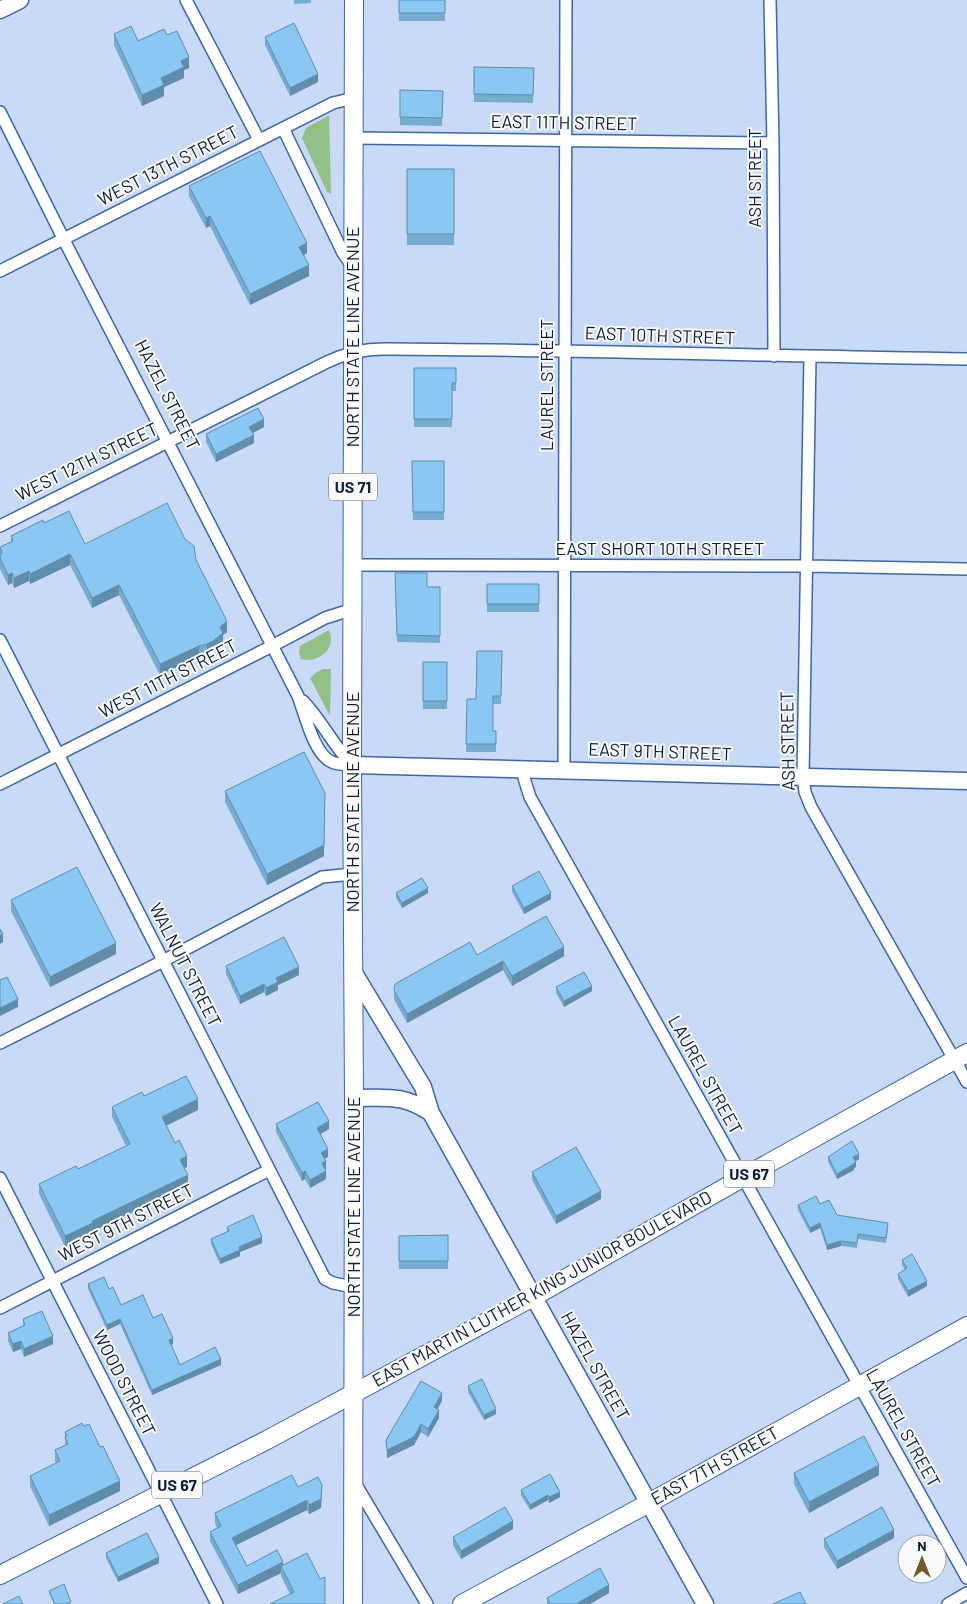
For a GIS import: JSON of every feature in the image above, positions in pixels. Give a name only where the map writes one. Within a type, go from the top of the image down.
[{"type":"main road","name":"NORTH STATE LINE AVENUE","points":[[353,1604],[354,973],[352,352],[354,0]]},
{"type":"main road","name":"EAST MARTIN LUTHER KING JUNIOR BOULEVARD","points":[[354,1393],[532,1297],[961,1056]]},
{"type":"main road","name":"EAST 7TH STREET","points":[[462,1604],[649,1503],[967,1326]]},
{"type":"main road","name":"US 67","points":[[0,1575],[267,1440],[354,1393]]},
{"type":"street","points":[[0,10],[20,0]]},
{"type":"street","points":[[186,0],[259,140]]},
{"type":"street","name":"LAUREL STREET","points":[[564,770],[566,0]]},
{"type":"street","name":"ASH STREET","points":[[770,0],[774,356]]},
{"type":"street","name":"WEST 13TH STREET","points":[[0,271],[333,102],[354,98]]},
{"type":"street","name":"HAZEL STREET","points":[[0,112],[298,696],[317,746],[325,757],[336,763],[352,765]]},
{"type":"street","points":[[283,128],[343,253],[353,267]]},
{"type":"street","name":"EAST 11TH STREET","points":[[354,138],[773,143]]},
{"type":"street","name":"EAST 10TH STREET","points":[[352,352],[375,349],[565,351],[967,359]]},
{"type":"street","name":"WEST 12TH STREET","points":[[0,526],[323,364],[352,352]]},
{"type":"street","name":"ASH STREET","points":[[810,356],[803,776],[805,792],[810,807],[961,1056],[967,1082]]},
{"type":"street","name":"EAST SHORT 10TH STREET","points":[[353,565],[807,566],[967,569]]},
{"type":"street","name":"WEST 11TH STREET","points":[[0,784],[330,616],[353,609]]},
{"type":"street","name":"WALNUT STREET","points":[[0,640],[325,1280],[354,1287]]},
{"type":"street","name":"EAST 9TH STREET","points":[[352,765],[967,781]]},
{"type":"street","name":"LAUREL STREET","points":[[524,769],[524,778],[530,797],[967,1578]]},
{"type":"street","points":[[0,1043],[163,961],[322,877],[353,874]]},
{"type":"street","name":"HAZEL STREET","points":[[354,973],[423,1087],[431,1113],[705,1604]]},
{"type":"street","points":[[354,1098],[403,1099],[431,1113]]},
{"type":"street","name":"WEST 9TH STREET","points":[[0,1308],[268,1170]]},
{"type":"street","name":"WOOD STREET","points":[[0,1178],[217,1604]]},
{"type":"street","points":[[353,1481],[427,1604]]},
{"type":"street","points":[[948,1604],[967,1593]]},
{"type":"green space","points":[[328,116],[331,194],[327,192],[302,138],[306,128]]},
{"type":"green space","points":[[329,630],[331,643],[325,653],[314,659],[301,659],[299,653],[300,646]]},
{"type":"green space","points":[[323,669],[331,669],[330,716],[310,678]]},
{"type":"building","points":[[399,0],[445,0],[445,13],[399,13]]},
{"type":"building","points":[[294,23],[318,74],[290,88],[265,37]]},
{"type":"building","points":[[131,26],[138,41],[164,29],[167,35],[177,31],[189,57],[181,61],[184,67],[161,78],[164,85],[142,95],[114,34]]},
{"type":"building","points":[[474,67],[534,68],[533,95],[474,94]]},
{"type":"building","points":[[400,90],[443,91],[442,118],[400,117]]},
{"type":"building","points":[[260,151],[307,243],[299,247],[309,265],[250,294],[210,216],[206,218],[189,186]]},
{"type":"building","points":[[407,169],[454,169],[454,234],[407,234]]},
{"type":"building","points":[[414,368],[456,368],[456,383],[452,383],[452,419],[414,419]]},
{"type":"building","points":[[258,408],[264,419],[249,427],[254,435],[216,454],[206,434]]},
{"type":"building","points":[[412,461],[444,461],[444,512],[413,512]]},
{"type":"building","points":[[167,503],[185,539],[194,546],[196,560],[227,621],[220,627],[223,633],[213,641],[160,664],[119,585],[92,598],[70,554],[30,574],[29,571],[14,578],[12,573],[8,575],[0,558],[2,553],[0,547],[13,541],[11,536],[43,520],[44,523],[69,511],[85,544]]},
{"type":"building","points":[[395,573],[427,573],[427,587],[440,587],[440,636],[397,635]]},
{"type":"building","points":[[487,584],[539,584],[539,604],[487,604]]},
{"type":"building","points":[[477,651],[502,651],[501,696],[493,696],[493,731],[496,731],[496,744],[466,744],[467,699],[476,699]]},
{"type":"building","points":[[423,662],[447,662],[447,701],[423,701]]},
{"type":"building","points":[[304,752],[325,793],[324,845],[267,874],[225,791]]},
{"type":"building","points":[[77,867],[116,943],[50,977],[11,900]]},
{"type":"building","points":[[539,871],[551,893],[524,908],[512,886]]},
{"type":"building","points":[[422,878],[428,888],[402,903],[396,893]]},
{"type":"building","points":[[546,916],[564,947],[512,976],[503,961],[407,1014],[394,990],[395,984],[470,942],[477,955]]},
{"type":"building","points":[[284,937],[299,967],[276,978],[278,982],[266,988],[264,984],[240,996],[226,966]]},
{"type":"building","points":[[584,972],[592,986],[564,1001],[556,987]]},
{"type":"building","points":[[7,977],[18,999],[0,1008],[0,980]]},
{"type":"building","points":[[186,1076],[198,1099],[162,1117],[175,1143],[179,1140],[187,1156],[180,1160],[188,1175],[65,1236],[39,1184],[76,1166],[78,1169],[130,1144],[112,1107],[142,1092],[144,1096]]},
{"type":"building","points":[[318,1102],[329,1121],[317,1128],[328,1149],[321,1153],[326,1161],[322,1163],[326,1171],[310,1180],[305,1171],[302,1173],[276,1124]]},
{"type":"building","points":[[852,1141],[859,1154],[853,1157],[856,1162],[837,1174],[828,1157]]},
{"type":"building","points":[[576,1147],[601,1191],[556,1216],[532,1172]]},
{"type":"building","points":[[816,1196],[820,1204],[829,1200],[837,1215],[888,1223],[886,1238],[858,1234],[857,1243],[841,1241],[827,1245],[820,1223],[810,1228],[798,1205]]},
{"type":"building","points":[[253,1215],[262,1237],[239,1247],[240,1250],[220,1259],[211,1239],[229,1231],[227,1227]]},
{"type":"building","points":[[448,1235],[448,1261],[399,1261],[399,1236]]},
{"type":"building","points":[[912,1254],[927,1281],[908,1291],[898,1274],[907,1268],[902,1260]]},
{"type":"building","points":[[104,1277],[109,1289],[113,1287],[121,1305],[143,1295],[153,1318],[162,1314],[173,1338],[169,1340],[180,1365],[215,1347],[221,1359],[152,1390],[120,1319],[107,1325],[88,1284]]},
{"type":"building","points":[[42,1311],[53,1336],[24,1349],[21,1341],[13,1344],[8,1333],[25,1325],[23,1319]]},
{"type":"building","points":[[482,1379],[496,1409],[484,1415],[468,1386]]},
{"type":"building","points":[[421,1381],[442,1393],[434,1407],[439,1410],[428,1429],[421,1424],[414,1437],[387,1450],[386,1440]]},
{"type":"building","points":[[82,1423],[84,1426],[89,1424],[100,1447],[103,1446],[120,1481],[49,1515],[30,1476],[60,1461],[55,1450],[68,1444],[65,1432]]},
{"type":"building","points":[[864,1436],[879,1465],[809,1502],[794,1473]]},
{"type":"building","points":[[550,1474],[560,1492],[549,1497],[548,1495],[530,1505],[521,1490]]},
{"type":"building","points":[[292,1475],[298,1487],[318,1477],[322,1485],[321,1499],[309,1505],[307,1500],[232,1538],[247,1566],[277,1550],[283,1562],[238,1585],[210,1532],[221,1526],[215,1513]]},
{"type":"building","points":[[505,1507],[513,1521],[461,1551],[453,1537]]},
{"type":"building","points":[[882,1507],[894,1530],[837,1561],[824,1539]]},
{"type":"building","points":[[147,1533],[159,1557],[118,1577],[106,1553]]},
{"type":"building","points":[[307,1553],[320,1579],[325,1577],[325,1604],[270,1604],[294,1592],[281,1566]]},
{"type":"building","points":[[600,1568],[609,1585],[576,1604],[550,1604],[547,1598]]},
{"type":"building","points":[[64,1584],[71,1602],[55,1604],[49,1591]]},
{"type":"building","points":[[800,1592],[806,1604],[773,1604]]},
{"type":"building","points":[[19,1596],[23,1604],[3,1604]]}]
